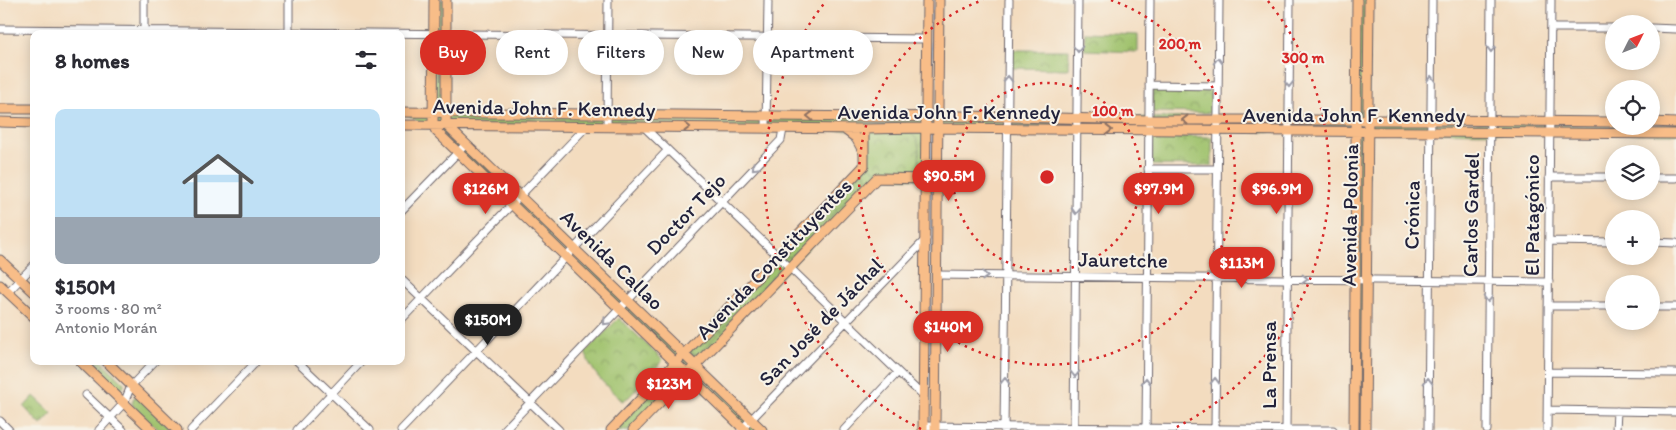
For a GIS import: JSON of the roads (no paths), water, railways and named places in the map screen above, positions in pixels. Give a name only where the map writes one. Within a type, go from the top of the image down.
[{"type":"main road","points":[[433,30],[434,0]]},
{"type":"main road","points":[[446,0],[446,30]]},
{"type":"main road","points":[[923,428],[927,0]]},
{"type":"main road","points":[[935,428],[939,0]]},
{"type":"main road","name":"Avenida Polonia","points":[[1354,430],[1357,0]]},
{"type":"main road","name":"Avenida Polonia","points":[[1365,430],[1369,0]]},
{"type":"main road","points":[[432,125],[433,75]]},
{"type":"main road","points":[[446,75],[446,125]]},
{"type":"main road","points":[[0,108],[30,109]]},
{"type":"main road","name":"Avenida John F. Kennedy","points":[[405,112],[938,116],[1149,120],[1289,119],[1605,122]]},
{"type":"main road","points":[[864,130],[876,117]]},
{"type":"main road","points":[[0,122],[30,123]]},
{"type":"main road","points":[[1660,122],[1676,122]]},
{"type":"main road","name":"Avenida John F. Kennedy","points":[[405,125],[864,130],[926,128],[1676,134]]},
{"type":"main road","name":"Avenida Callao","points":[[432,125],[743,429]]},
{"type":"main road","name":"Avenida Callao","points":[[446,125],[762,430]]},
{"type":"main road","points":[[843,129],[856,138],[864,154]]},
{"type":"main road","name":"Avenida Constituyentes","points":[[611,430],[864,166],[864,130]]},
{"type":"main road","points":[[864,166],[877,178]]},
{"type":"main road","name":"Avenida Constituyentes","points":[[634,430],[877,178],[937,180]]},
{"type":"main road","points":[[0,260],[30,288]]},
{"type":"main road","points":[[0,285],[30,313]]},
{"type":"main road","points":[[84,365],[152,430]]},
{"type":"main road","points":[[110,365],[177,430]]},
{"type":"street","points":[[144,0],[144,30]]},
{"type":"street","points":[[289,0],[289,30]]},
{"type":"street","points":[[608,0],[608,30]]},
{"type":"street","points":[[767,30],[768,0]]},
{"type":"street","points":[[1004,428],[1009,0]]},
{"type":"street","points":[[1074,429],[1078,0]]},
{"type":"street","points":[[1146,429],[1150,0]]},
{"type":"street","points":[[1215,430],[1219,0]]},
{"type":"street","name":"La Prensa","points":[[1286,430],[1290,0]]},
{"type":"street","name":"Crónica","points":[[1428,430],[1432,0]]},
{"type":"street","name":"Carlos Gardel","points":[[1487,430],[1491,0]]},
{"type":"street","name":"El Patagónico","points":[[1547,430],[1551,0]]},
{"type":"street","points":[[1551,28],[1605,28]]},
{"type":"street","points":[[1660,28],[1676,29]]},
{"type":"street","points":[[0,29],[36,30]]},
{"type":"street","points":[[405,34],[420,34]]},
{"type":"street","points":[[486,34],[578,36]]},
{"type":"street","points":[[664,36],[753,37]]},
{"type":"street","points":[[873,38],[926,39]]},
{"type":"street","points":[[607,126],[608,75]]},
{"type":"street","points":[[766,128],[767,75]]},
{"type":"street","points":[[1149,85],[1218,86]]},
{"type":"street","points":[[405,316],[587,126]]},
{"type":"street","points":[[644,127],[923,396]]},
{"type":"street","name":"Doctor Tejo","points":[[504,430],[781,140],[783,129]]},
{"type":"street","points":[[405,207],[466,144]]},
{"type":"street","points":[[401,430],[668,150]]},
{"type":"street","points":[[1148,169],[1217,169]]},
{"type":"street","points":[[1550,177],[1605,177]]},
{"type":"street","points":[[1660,178],[1676,178]]},
{"type":"street","name":"San José de Jáchal","points":[[743,429],[926,239]]},
{"type":"street","points":[[1549,241],[1605,242]]},
{"type":"street","points":[[1660,242],[1676,242]]},
{"type":"street","points":[[8,292],[30,269]]},
{"type":"street","name":"Jauretche","points":[[936,275],[1549,282]]},
{"type":"street","points":[[405,282],[559,430]]},
{"type":"street","points":[[1548,306],[1605,306]]},
{"type":"street","points":[[1660,307],[1676,307]]},
{"type":"street","points":[[99,430],[124,403],[131,386],[151,365]]},
{"type":"street","points":[[191,430],[253,365]]},
{"type":"street","points":[[301,365],[370,430]]},
{"type":"street","points":[[296,430],[358,365]]},
{"type":"street","points":[[844,430],[898,372]]},
{"type":"street","points":[[1548,372],[1676,373]]},
{"type":"street","points":[[86,395],[123,430]]},
{"type":"street","points":[[1548,410],[1676,412]]},
{"type":"street","points":[[1616,430],[1617,411]]},
{"type":"street","points":[[0,421],[9,430]]},
{"type":"street","points":[[923,428],[1333,430]]},
{"type":"waterway","points":[[931,110],[932,0]]},
{"type":"waterway","points":[[931,175],[932,137]]},
{"type":"waterway","points":[[928,417],[932,188]]}]
